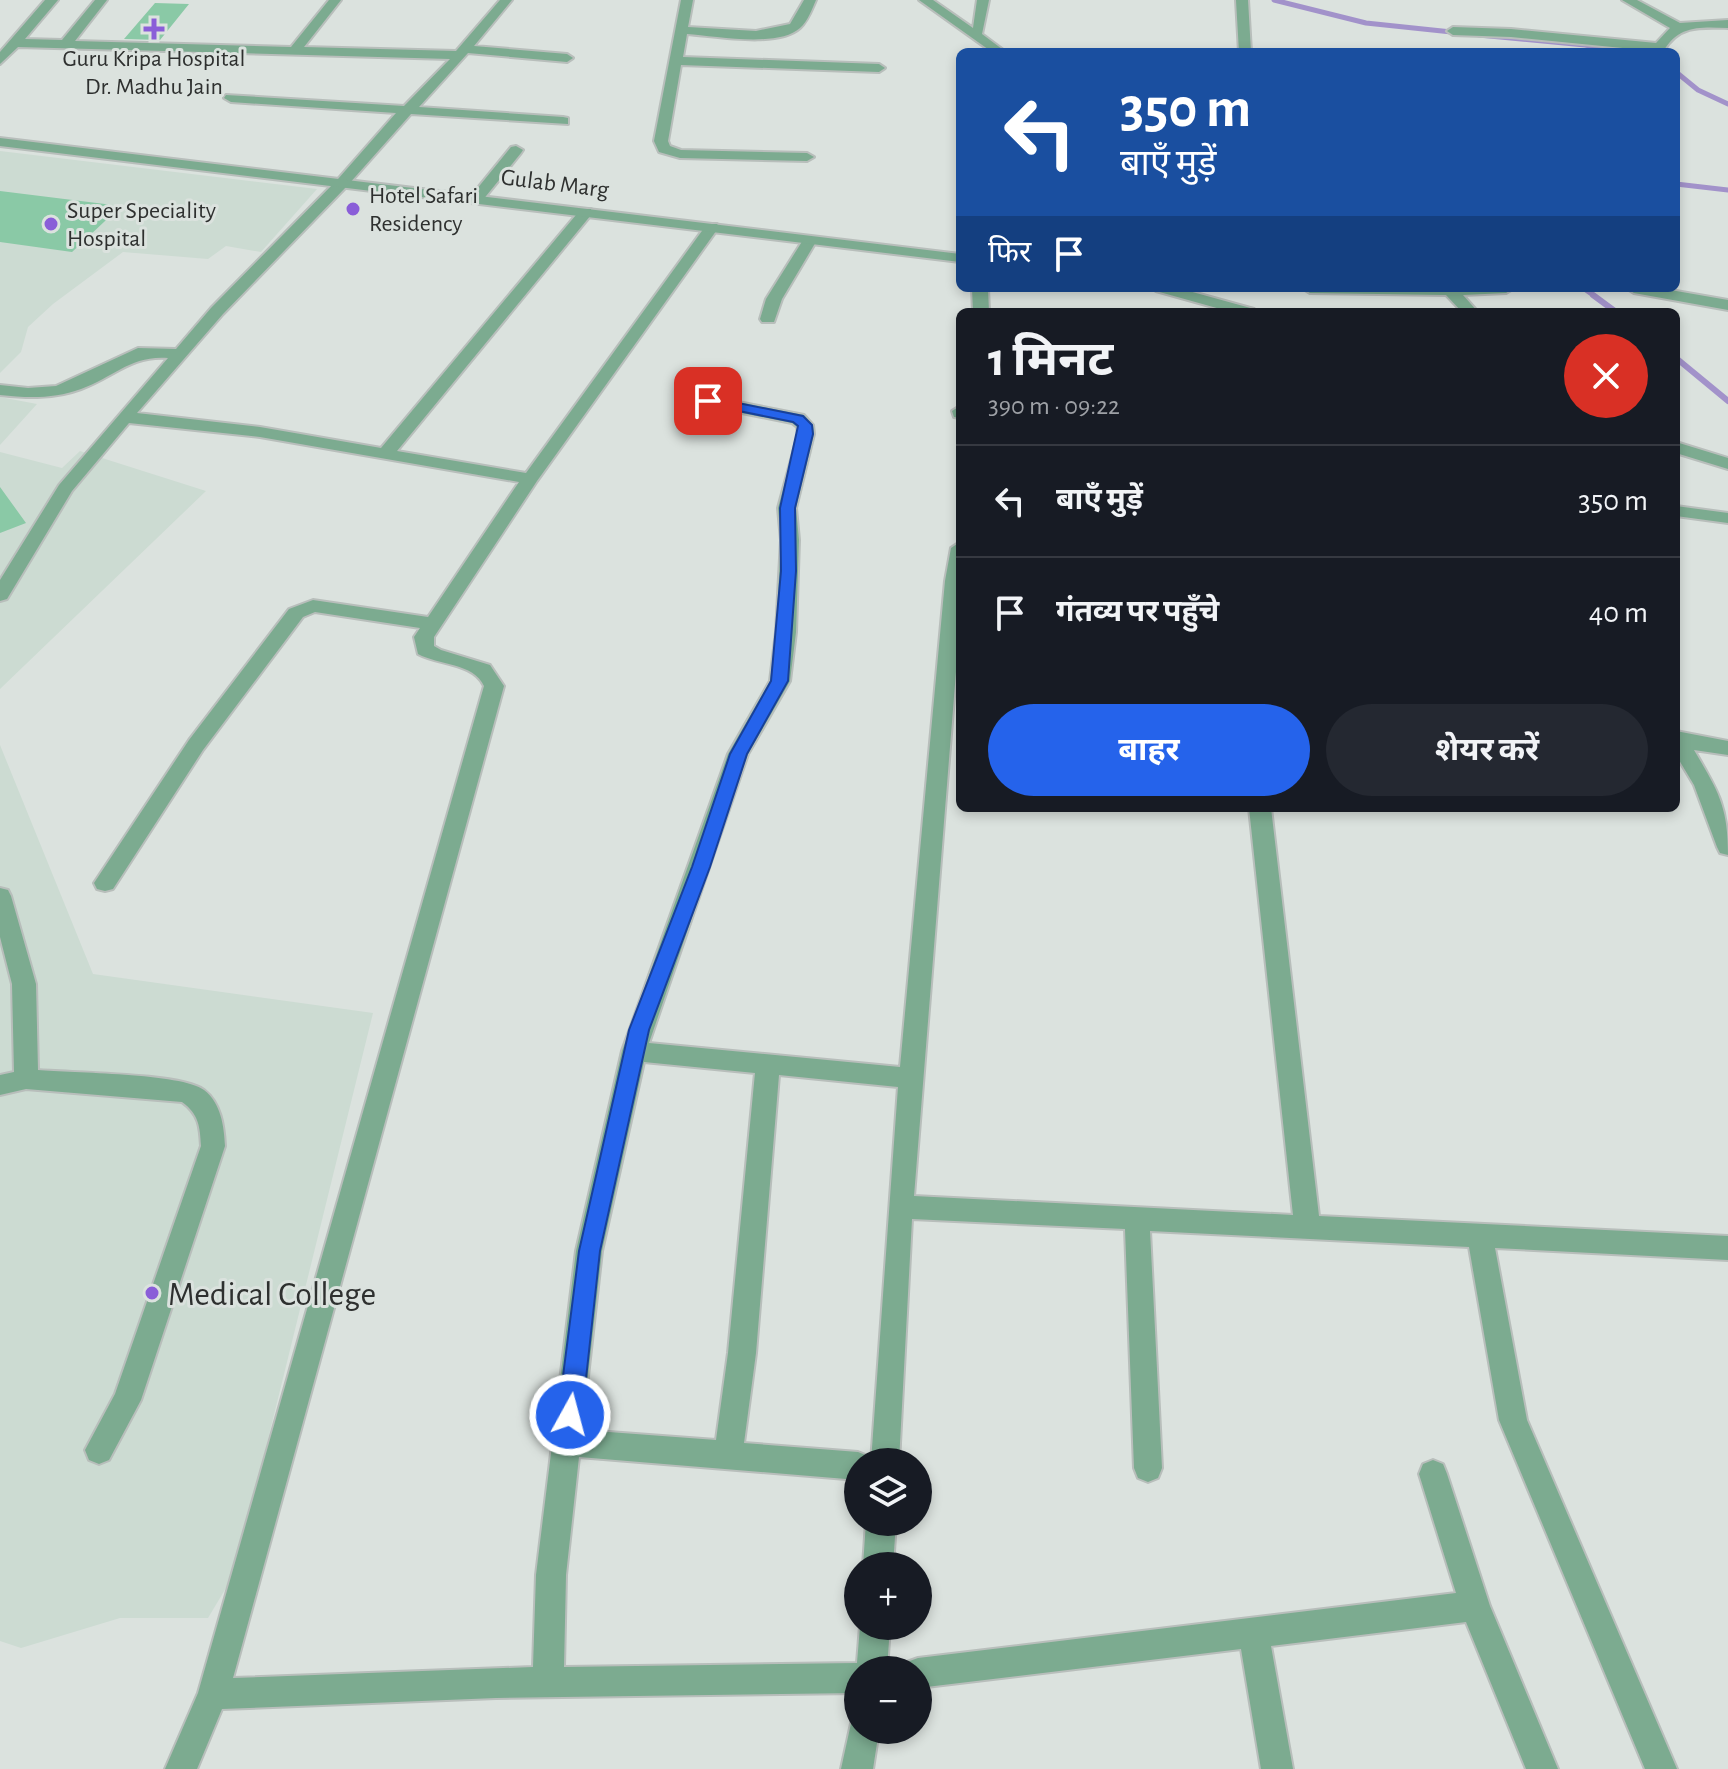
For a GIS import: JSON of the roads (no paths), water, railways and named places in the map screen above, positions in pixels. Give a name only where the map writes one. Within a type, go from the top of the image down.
[{"type":"street","points":[[0,60],[52,0]]},
{"type":"street","points":[[66,44],[101,0]]},
{"type":"street","points":[[296,49],[335,0]]},
{"type":"street","points":[[0,595],[65,489],[125,417],[180,354],[464,52],[506,0]]},
{"type":"street","points":[[687,0],[661,141],[664,149],[680,154],[807,157]]},
{"type":"street","points":[[681,30],[784,31],[795,26],[810,0]]},
{"type":"street","points":[[925,0],[992,48]]},
{"type":"street","points":[[975,35],[979,29],[983,0]]},
{"type":"street","points":[[1242,0],[1245,48]]},
{"type":"street","points":[[1628,0],[1677,27]]},
{"type":"street","points":[[1660,48],[1677,27],[1697,23],[1728,24]]},
{"type":"street","points":[[1453,31],[1511,33],[1641,48]]},
{"type":"street","points":[[16,43],[464,52],[567,58]]},
{"type":"street","points":[[675,61],[879,68]]},
{"type":"street","points":[[231,98],[563,121]]},
{"type":"street","name":"Gulab Marg","points":[[0,142],[956,258]]},
{"type":"street","points":[[477,198],[516,150]]},
{"type":"street","points":[[385,454],[586,212]]},
{"type":"street","points":[[181,1769],[213,1694],[494,686],[491,676],[481,666],[438,659],[425,649],[424,637],[530,479],[712,227]]},
{"type":"street","points":[[768,319],[774,299],[810,240]]},
{"type":"street","points":[[1680,289],[1728,305]]},
{"type":"street","points":[[1176,292],[1234,308]]},
{"type":"street","points":[[1452,292],[1466,308]]},
{"type":"street","points":[[0,390],[28,393],[57,391],[77,385],[136,354],[153,351],[180,354]]},
{"type":"street","points":[[548,1683],[551,1575],[589,1251],[634,1051],[738,754],[780,681],[786,632],[790,540],[787,508],[806,434],[805,425],[798,419],[708,401]]},
{"type":"street","points":[[125,417],[260,432],[530,479]]},
{"type":"street","points":[[1680,448],[1728,464]]},
{"type":"street","points":[[1680,512],[1728,518]]},
{"type":"street","points":[[886,1448],[900,1207],[956,570]]},
{"type":"street","points":[[105,883],[196,745],[296,613],[313,606],[433,624]]},
{"type":"street","points":[[1680,740],[1728,748]]},
{"type":"street","points":[[1680,744],[1704,785],[1728,847]]},
{"type":"street","points":[[1260,812],[1307,1227]]},
{"type":"street","points":[[0,896],[24,984],[26,1079]]},
{"type":"street","points":[[634,1051],[911,1078]]},
{"type":"street","points":[[728,1454],[742,1353],[768,1066]]},
{"type":"street","points":[[0,1085],[26,1079],[187,1092],[200,1099],[212,1118],[213,1146],[127,1400],[99,1450]]},
{"type":"street","points":[[900,1207],[1728,1248]]},
{"type":"street","points":[[1137,1219],[1148,1468]]},
{"type":"street","points":[[1480,1236],[1513,1420],[1661,1769]]},
{"type":"street","points":[[567,1442],[844,1465]]},
{"type":"street","points":[[1433,1474],[1475,1606],[1542,1769]]},
{"type":"street","points":[[932,1671],[1475,1606]]},
{"type":"street","points":[[1253,1632],[1277,1769]]},
{"type":"street","points":[[213,1694],[548,1683],[844,1678]]},
{"type":"street","points":[[857,1769],[861,1744]]},
{"type":"waterway","points":[[1274,0],[1366,23],[1461,33]]},
{"type":"waterway","points":[[1479,35],[1600,48]]},
{"type":"waterway","points":[[1680,75],[1698,90],[1728,104]]},
{"type":"waterway","points":[[1680,184],[1728,190]]},
{"type":"waterway","points":[[1589,292],[1596,297]]},
{"type":"waterway","points":[[1593,295],[1611,308]]},
{"type":"waterway","points":[[1680,361],[1728,401]]},
{"type":"place","name":"Guru Kripa Hospital Dr. Madhu Jain","points":[[154,29]]},
{"type":"place","name":"Hotel Safari Residency","points":[[353,209]]},
{"type":"place","name":"Super Speciality Hospital","points":[[51,224]]},
{"type":"place","name":"Medical College","points":[[152,1293]]}]
